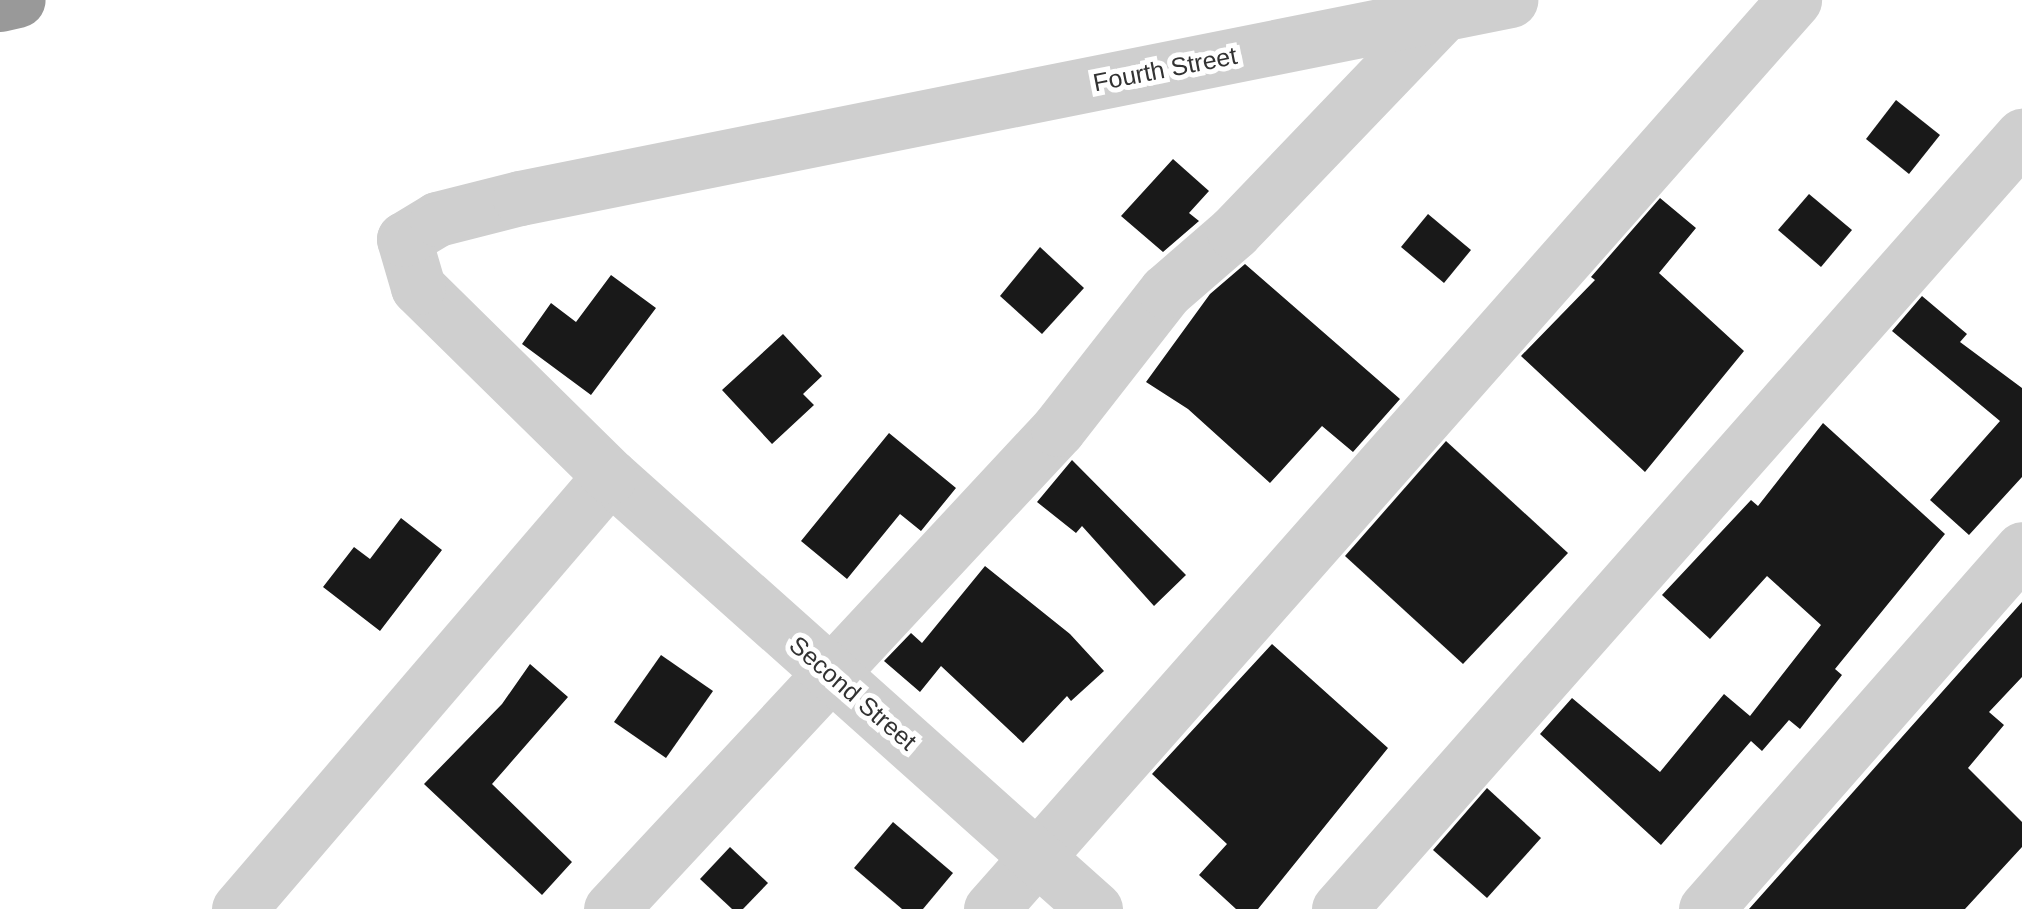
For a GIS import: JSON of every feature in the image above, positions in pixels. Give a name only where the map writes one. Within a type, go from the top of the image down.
[{"type":"highway","points":[[0,4],[18,0]]},
{"type":"street","name":"Fourth Street","points":[[610,476],[418,288],[404,239],[437,219],[504,202],[820,135],[1440,17],[1510,0]]},
{"type":"street","points":[[991,909],[1794,0]]},
{"type":"street","points":[[611,909],[1058,429],[1166,292],[1234,232],[1440,17]]},
{"type":"street","points":[[1339,909],[2022,136]]},
{"type":"street","points":[[239,909],[610,476]]},
{"type":"street","name":"Second Street","points":[[610,476],[1095,909]]},
{"type":"street","points":[[1706,909],[2022,549]]},
{"type":"building","points":[[1896,100],[1940,135],[1909,174],[1866,139]]},
{"type":"building","points":[[1173,159],[1209,191],[1189,213],[1199,221],[1163,252],[1121,216]]},
{"type":"building","points":[[1809,194],[1852,230],[1821,267],[1778,230]]},
{"type":"building","points":[[1660,198],[1696,228],[1659,273],[1744,351],[1645,472],[1521,356],[1595,280],[1591,277]]},
{"type":"building","points":[[1428,214],[1471,250],[1444,283],[1401,247]]},
{"type":"building","points":[[1040,247],[1084,288],[1042,334],[1000,296]]},
{"type":"building","points":[[1245,264],[1400,399],[1353,452],[1322,426],[1270,483],[1188,409],[1146,382],[1210,294]]},
{"type":"building","points":[[611,275],[656,308],[591,395],[522,344],[551,303],[576,322]]},
{"type":"building","points":[[1922,296],[1967,334],[1960,342],[2022,388],[2022,477],[1969,535],[1930,500],[2000,421],[1892,331]]},
{"type":"building","points":[[783,334],[822,376],[803,394],[814,405],[772,444],[722,390]]},
{"type":"building","points":[[1823,423],[1945,534],[1835,669],[1842,675],[1800,729],[1789,720],[1762,751],[1751,741],[1661,845],[1540,734],[1572,698],[1660,772],[1724,694],[1750,716],[1821,625],[1767,576],[1710,639],[1662,595],[1751,500],[1758,506]]},
{"type":"building","points":[[889,433],[956,488],[921,531],[900,514],[847,579],[801,541]]},
{"type":"building","points":[[1446,441],[1568,553],[1463,664],[1345,556]]},
{"type":"building","points":[[1072,460],[1186,575],[1154,606],[1082,526],[1076,533],[1037,502]]},
{"type":"building","points":[[401,518],[442,550],[380,631],[323,587],[354,547],[370,559]]},
{"type":"building","points":[[985,566],[1070,634],[1104,671],[1071,701],[1067,696],[1023,743],[941,666],[920,692],[884,661],[911,633],[922,643]]},
{"type":"building","points":[[2022,602],[2022,677],[1989,712],[2004,725],[1968,768],[2022,822],[2022,847],[1965,909],[1749,909]]},
{"type":"building","points":[[1272,644],[1388,748],[1258,909],[1236,909],[1199,875],[1227,844],[1152,774]]},
{"type":"building","points":[[661,655],[713,691],[666,758],[614,722]]},
{"type":"building","points":[[530,664],[568,697],[492,784],[572,862],[542,895],[424,784],[502,704]]},
{"type":"building","points":[[1487,788],[1541,838],[1487,898],[1433,850]]},
{"type":"building","points":[[893,822],[953,873],[923,909],[902,909],[854,868]]},
{"type":"building","points":[[730,847],[768,883],[743,909],[732,909],[700,879]]}]
